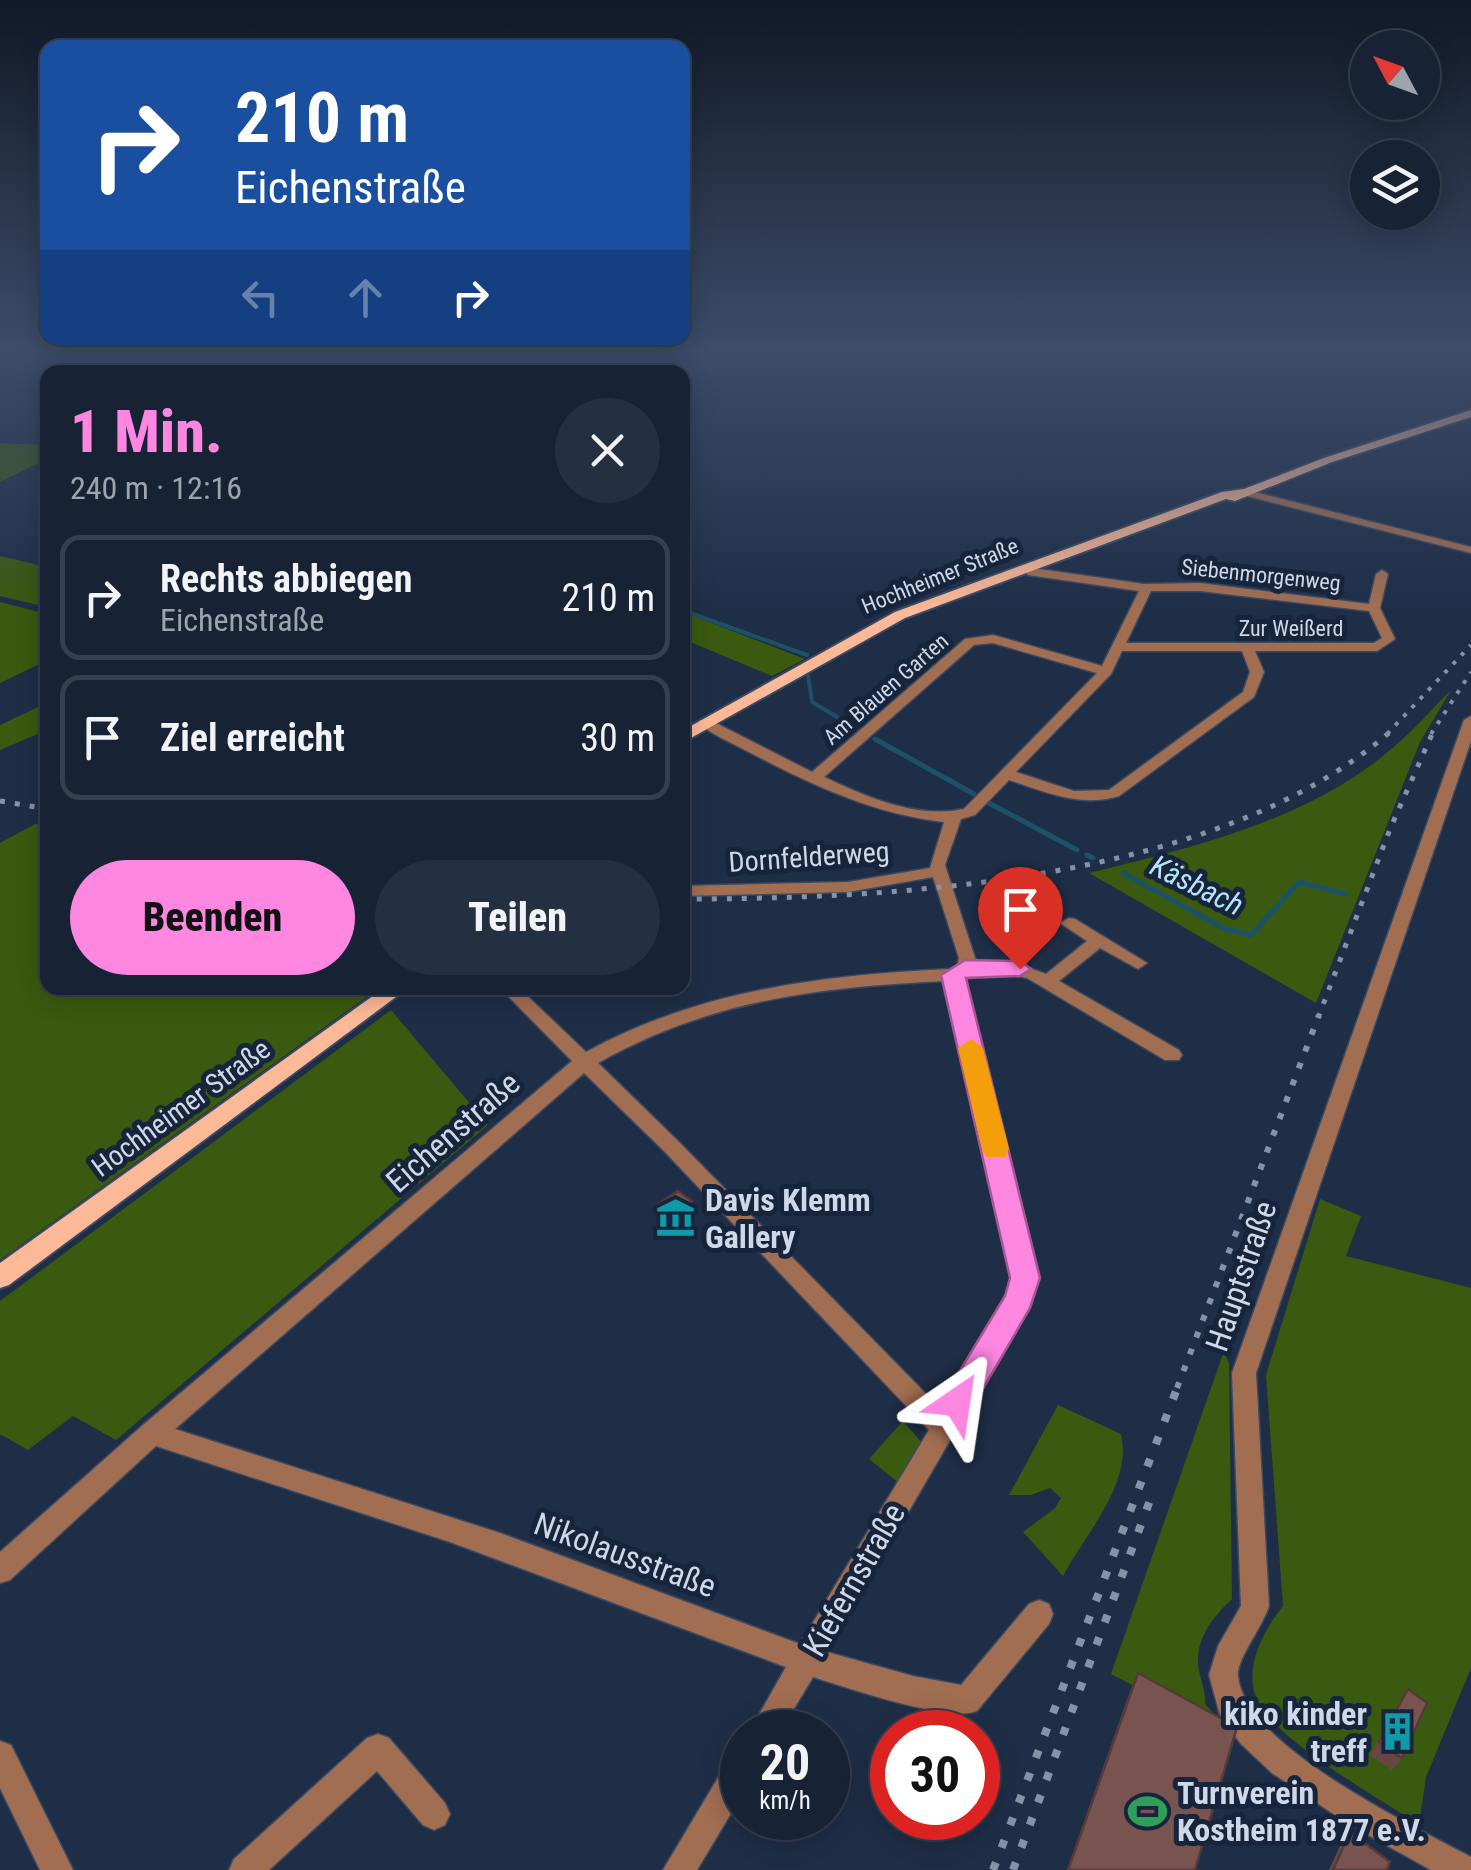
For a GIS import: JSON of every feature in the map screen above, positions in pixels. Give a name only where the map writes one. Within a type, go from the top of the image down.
[{"type":"main road","name":"Hochheimer Straße","points":[[690,733],[900,615],[1400,437]]},
{"type":"main road","name":"Hochheimer Straße","points":[[0,1277],[388,995]]},
{"type":"street","points":[[1246,490],[1312,511],[1471,550]]},
{"type":"street","name":"Siebenmorgenweg","points":[[1032,572],[1144,588],[1182,586],[1374,608]]},
{"type":"street","name":"Zur Weißerd","points":[[1118,646],[1378,647],[1387,642],[1388,635],[1380,627],[1374,608],[1382,574]]},
{"type":"street","name":"Siebenmorgenweg","points":[[953,818],[969,812],[1106,671],[1144,588]]},
{"type":"street","name":"Am Blauen Garten","points":[[813,779],[970,642],[994,639],[1106,671]]},
{"type":"street","points":[[1006,774],[1079,796],[1104,798],[1114,793],[1249,694],[1257,672],[1247,648]]},
{"type":"street","name":"Hauptstraße","points":[[1462,1870],[1291,1770],[1242,1721],[1226,1692],[1223,1677],[1226,1662],[1252,1620],[1255,1606],[1244,1373],[1471,720]]},
{"type":"street","points":[[706,723],[813,779],[933,818],[953,818],[938,857],[938,871]]},
{"type":"street","name":"Dornfelderweg","points":[[690,891],[848,887],[938,871]]},
{"type":"street","name":"Kiefernstraße","points":[[777,1710],[1006,1324],[1020,1299],[1025,1278],[959,971],[968,958],[938,871]]},
{"type":"street","points":[[1069,922],[1138,962]]},
{"type":"street","points":[[1047,982],[1099,940]]},
{"type":"street","name":"Eichenstraße","points":[[0,1570],[152,1433],[584,1062],[666,1018],[727,1000],[793,988],[1008,966],[1047,982],[1172,1056]]},
{"type":"street","points":[[516,995],[671,1146],[942,1427]]},
{"type":"street","name":"Nikolausstraße","points":[[152,1433],[438,1523],[808,1660],[932,1695],[967,1701],[1039,1614]]},
{"type":"street","points":[[246,1870],[378,1749],[434,1814]]},
{"type":"street","points":[[0,1756],[57,1870]]},
{"type":"street","points":[[680,1870],[720,1804]]},
{"type":"green space","points":[[0,443],[40,445],[40,462],[0,482]]},
{"type":"green space","points":[[0,556],[40,565],[40,605],[0,596]]},
{"type":"green space","points":[[0,602],[40,612],[40,664],[0,683]]},
{"type":"green space","points":[[690,615],[805,659],[772,676],[690,642]]},
{"type":"green space","points":[[1451,690],[1420,742],[1316,1003],[1089,873],[1211,841],[1329,792],[1397,744]]},
{"type":"green space","points":[[40,706],[40,733],[0,750],[0,725]]},
{"type":"green space","points":[[40,825],[40,995],[369,995],[0,1260],[0,843]]},
{"type":"green space","points":[[391,1010],[488,1125],[116,1440],[73,1416],[28,1450],[0,1434],[0,1301]]},
{"type":"green space","points":[[1320,1199],[1361,1216],[1346,1256],[1471,1288],[1471,1668],[1426,1777],[1419,1825],[1329,1767],[1282,1731],[1266,1714],[1253,1686],[1258,1649],[1283,1606],[1266,1375]]},
{"type":"green space","points":[[1224,1351],[1229,1363],[1232,1599],[1208,1627],[1200,1644],[1198,1663],[1205,1704],[1239,1740],[1111,1674]]},
{"type":"green space","points":[[1058,1405],[1121,1434],[1123,1453],[1114,1490],[1063,1576],[1023,1532],[1055,1508],[1061,1498],[1050,1488],[1031,1495],[1009,1495]]},
{"type":"green space","points":[[903,1421],[922,1443],[899,1483],[869,1459]]},
{"type":"building","points":[[678,1191],[692,1201],[670,1218],[657,1205]]},
{"type":"building","name":"Turnverein Kostheim 1877 e.V.","points":[[1138,1673],[1237,1727],[1195,1870],[1068,1870]]},
{"type":"building","name":"kiko kinder treff","points":[[1408,1689],[1427,1703],[1402,1758],[1379,1742]]},
{"type":"building","points":[[1350,1832],[1390,1862],[1387,1870],[1333,1870]]},
{"type":"waterway","name":"Käsbach","points":[[690,613],[807,655]]},
{"type":"waterway","name":"Käsbach","points":[[808,675],[812,702],[854,727]]},
{"type":"waterway","name":"Käsbach","points":[[875,739],[974,794]]},
{"type":"waterway","name":"Käsbach","points":[[989,803],[1077,850]]},
{"type":"waterway","name":"Käsbach","points":[[1087,855],[1093,858]]},
{"type":"waterway","name":"Käsbach","points":[[1123,873],[1223,928],[1251,935],[1299,882],[1346,894]]},
{"type":"railway","points":[[1387,734],[1471,645]]},
{"type":"railway","points":[[1431,734],[1471,672]]},
{"type":"railway","points":[[690,899],[860,894],[956,885],[1053,871],[1148,850],[1237,821],[1319,782],[1390,732]]},
{"type":"railway","points":[[1318,1018],[1390,829],[1433,732]]},
{"type":"railway","points":[[0,801],[40,808]]},
{"type":"railway","points":[[1177,1388],[1319,1015]]},
{"type":"railway","points":[[993,1870],[1178,1386]]},
{"type":"railway","points":[[1013,1870],[1152,1495]]},
{"type":"slow traffic","points":[[971,1048],[995,1149]]},
{"type":"place","name":"Davis Klemm Gallery","points":[[675,1218]]},
{"type":"place","name":"kiko kinder treff","points":[[1397,1732]]},
{"type":"place","name":"Turnverein Kostheim 1877 e.V.","points":[[1147,1811]]},
{"type":"route","points":[[957,1402],[1020,1299],[1025,1278],[953,975],[965,968],[1020,969]]}]
